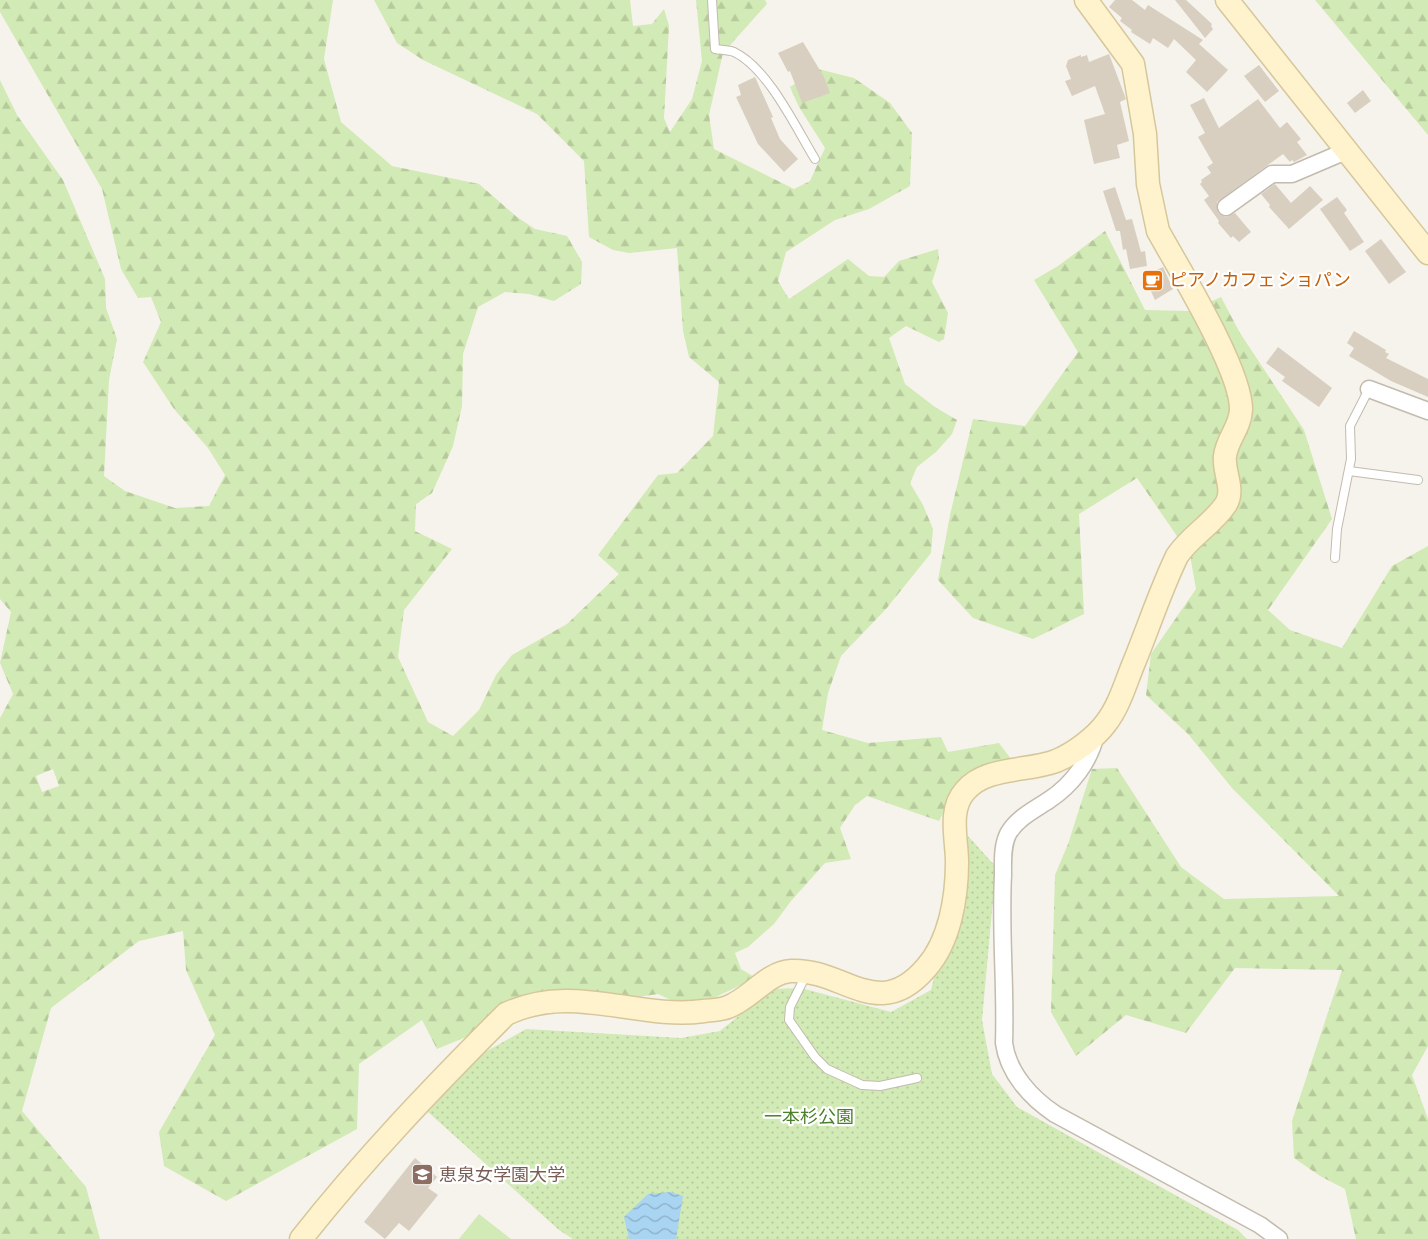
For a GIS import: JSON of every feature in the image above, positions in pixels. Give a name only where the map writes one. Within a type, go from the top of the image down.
[{"type":"main road","points":[[301,1239],[373,1151],[506,1014],[522,1007],[564,999],[677,1012],[713,1010],[728,1007],[784,972],[807,972],[851,988],[877,994],[895,991],[919,975],[937,954],[949,922],[957,871],[955,817],[957,804],[962,794],[973,782],[987,776],[1056,761],[1096,734],[1108,721],[1120,697],[1177,556],[1188,540],[1221,510],[1228,499],[1229,487],[1225,457],[1229,443],[1237,429],[1241,407],[1222,350],[1158,231],[1148,184],[1145,134],[1133,64],[1086,0]]},
{"type":"main road","points":[[1227,0],[1428,253]]},
{"type":"street","points":[[1226,206],[1272,174],[1292,174],[1346,151]]},
{"type":"street","points":[[1369,389],[1428,411]]},
{"type":"street","points":[[1096,734],[1092,750],[1075,777],[1063,791],[1020,820],[1008,833],[1004,844],[1002,900],[1004,1043],[1010,1066],[1036,1100],[1055,1114],[1252,1221],[1279,1239]]},
{"type":"lane","points":[[712,0],[715,49],[733,52],[749,62],[764,76],[815,159]]},
{"type":"lane","points":[[1335,558],[1337,529],[1350,471],[1350,426],[1369,389]]},
{"type":"lane","points":[[1350,471],[1418,480]]},
{"type":"lane","points":[[807,972],[790,1007],[789,1020],[806,1041],[815,1057],[827,1069],[862,1085],[880,1086],[917,1078]]},
{"type":"green space","points":[[0,0],[333,0],[324,59],[341,122],[392,166],[479,184],[517,217],[535,229],[567,236],[582,262],[581,284],[554,301],[529,294],[505,292],[478,307],[463,354],[462,406],[453,446],[432,493],[416,504],[415,531],[452,549],[404,610],[398,657],[428,722],[453,736],[479,710],[496,675],[512,655],[567,624],[619,574],[598,555],[658,475],[677,473],[713,436],[719,382],[689,357],[683,331],[677,248],[629,253],[613,250],[589,237],[584,161],[537,114],[423,60],[397,43],[374,0],[630,0],[633,26],[652,24],[664,9],[669,26],[664,118],[670,132],[692,99],[702,61],[696,0],[765,0],[767,4],[723,53],[709,115],[714,149],[794,189],[810,181],[825,148],[799,107],[790,87],[818,69],[854,78],[890,103],[912,133],[910,186],[869,209],[835,220],[786,252],[778,281],[789,299],[848,259],[869,276],[884,277],[899,261],[938,249],[939,260],[932,282],[948,313],[944,339],[939,342],[906,326],[889,338],[905,384],[935,407],[957,420],[952,434],[936,452],[917,467],[910,483],[923,505],[933,529],[931,553],[886,609],[841,656],[828,693],[822,730],[868,743],[941,737],[948,752],[999,743],[1011,759],[962,777],[939,821],[867,796],[855,805],[840,828],[851,859],[825,863],[791,901],[774,924],[748,947],[735,953],[741,969],[756,978],[690,1009],[658,994],[618,1000],[565,996],[437,1049],[422,1020],[359,1064],[357,1129],[226,1201],[164,1166],[159,1132],[215,1035],[186,970],[183,931],[139,941],[51,1008],[22,1111],[86,1187],[100,1239],[0,1239],[0,718],[13,694],[0,663],[11,612],[0,599],[0,80],[17,115],[63,180],[105,279],[106,308],[117,339],[109,380],[104,476],[125,491],[175,508],[209,506],[225,475],[208,448],[174,409],[143,362],[161,322],[151,297],[138,298],[121,269],[102,189],[0,12]],"holes":[[[53,769],[59,786],[42,792],[36,776]]]},
{"type":"green space","points":[[1315,0],[1428,0],[1428,135]]},
{"type":"green space","points":[[1105,231],[1145,310],[1190,311],[1221,297],[1240,333],[1304,430],[1332,519],[1268,610],[1290,630],[1342,648],[1392,566],[1428,546],[1428,1046],[1412,1075],[1428,1119],[1428,1239],[1356,1239],[1345,1189],[1320,1176],[1294,1158],[1292,1121],[1342,970],[1235,968],[1186,1033],[1126,1015],[1076,1056],[1051,1012],[1055,875],[1068,844],[1092,769],[1117,768],[1181,867],[1224,899],[1339,896],[1232,788],[1188,734],[1146,695],[1151,654],[1196,589],[1190,555],[1137,478],[1079,514],[1084,614],[1033,639],[973,618],[938,580],[950,515],[973,419],[1025,426],[1078,352],[1034,280],[1058,266]]},
{"type":"green space","name":"一本杉公園","points":[[968,836],[996,867],[982,1020],[992,1074],[1017,1107],[1238,1230],[1247,1239],[573,1239],[559,1230],[428,1112],[480,1055],[526,1029],[681,1038],[720,1031],[772,989],[801,988],[891,1012],[931,990]]},
{"type":"green space","points":[[479,1214],[511,1239],[459,1239]]},
{"type":"water","points":[[671,1192],[683,1196],[676,1239],[629,1239],[624,1217],[648,1194]]},
{"type":"building","points":[[1115,0],[1132,0],[1145,10],[1148,5],[1203,40],[1199,44],[1228,70],[1207,92],[1186,72],[1196,60],[1174,39],[1168,48],[1153,38],[1150,44],[1131,32],[1132,30],[1120,21],[1122,18],[1109,7]]},
{"type":"building","points":[[1175,0],[1186,0],[1212,24],[1213,29],[1205,38]]},
{"type":"building","points":[[803,42],[824,77],[830,93],[802,103],[790,71],[788,72],[778,53]]},
{"type":"building","points":[[1109,54],[1126,99],[1120,102],[1129,141],[1117,145],[1120,158],[1094,164],[1084,120],[1105,114],[1095,86],[1072,96],[1065,81],[1071,79],[1066,66],[1068,60],[1081,55],[1081,57],[1087,55],[1089,62]]},
{"type":"building","points":[[1259,65],[1279,91],[1265,102],[1244,76]]},
{"type":"building","points":[[755,77],[773,117],[771,118],[780,139],[798,159],[784,172],[758,144],[736,97],[741,95],[738,85]]},
{"type":"building","points":[[1363,90],[1371,101],[1355,113],[1347,103]]},
{"type":"building","points":[[1204,98],[1219,128],[1258,99],[1280,128],[1287,122],[1301,139],[1297,142],[1307,155],[1294,162],[1292,160],[1290,162],[1283,154],[1217,202],[1218,213],[1226,217],[1235,213],[1251,232],[1239,242],[1233,236],[1231,238],[1218,223],[1219,221],[1204,200],[1209,196],[1200,184],[1201,180],[1211,173],[1207,167],[1213,163],[1198,137],[1205,133],[1190,105]]},
{"type":"building","points":[[1275,184],[1291,203],[1310,186],[1323,200],[1289,229],[1269,207],[1270,205],[1261,194]]},
{"type":"building","points":[[1115,187],[1126,220],[1132,219],[1141,252],[1145,251],[1147,266],[1130,269],[1126,249],[1123,250],[1120,231],[1116,231],[1103,191]]},
{"type":"building","points":[[1337,197],[1347,210],[1344,213],[1364,242],[1350,251],[1320,209]]},
{"type":"building","points":[[1381,239],[1406,272],[1389,284],[1365,251]]},
{"type":"building","points":[[1163,267],[1173,289],[1155,300],[1144,276]]},
{"type":"building","points":[[1354,331],[1386,350],[1385,352],[1389,354],[1386,358],[1428,379],[1428,397],[1391,381],[1349,356],[1354,348],[1347,343]]},
{"type":"building","points":[[1278,347],[1332,388],[1319,407],[1282,381],[1285,377],[1266,363]]},
{"type":"building","points":[[415,1158],[437,1177],[428,1188],[438,1195],[409,1231],[399,1223],[385,1239],[364,1222]]},
{"type":"place","name":"ピアノカフェ ショパン","points":[[1153,280]]},
{"type":"place","name":"恵泉女学園大学","points":[[423,1175]]}]
